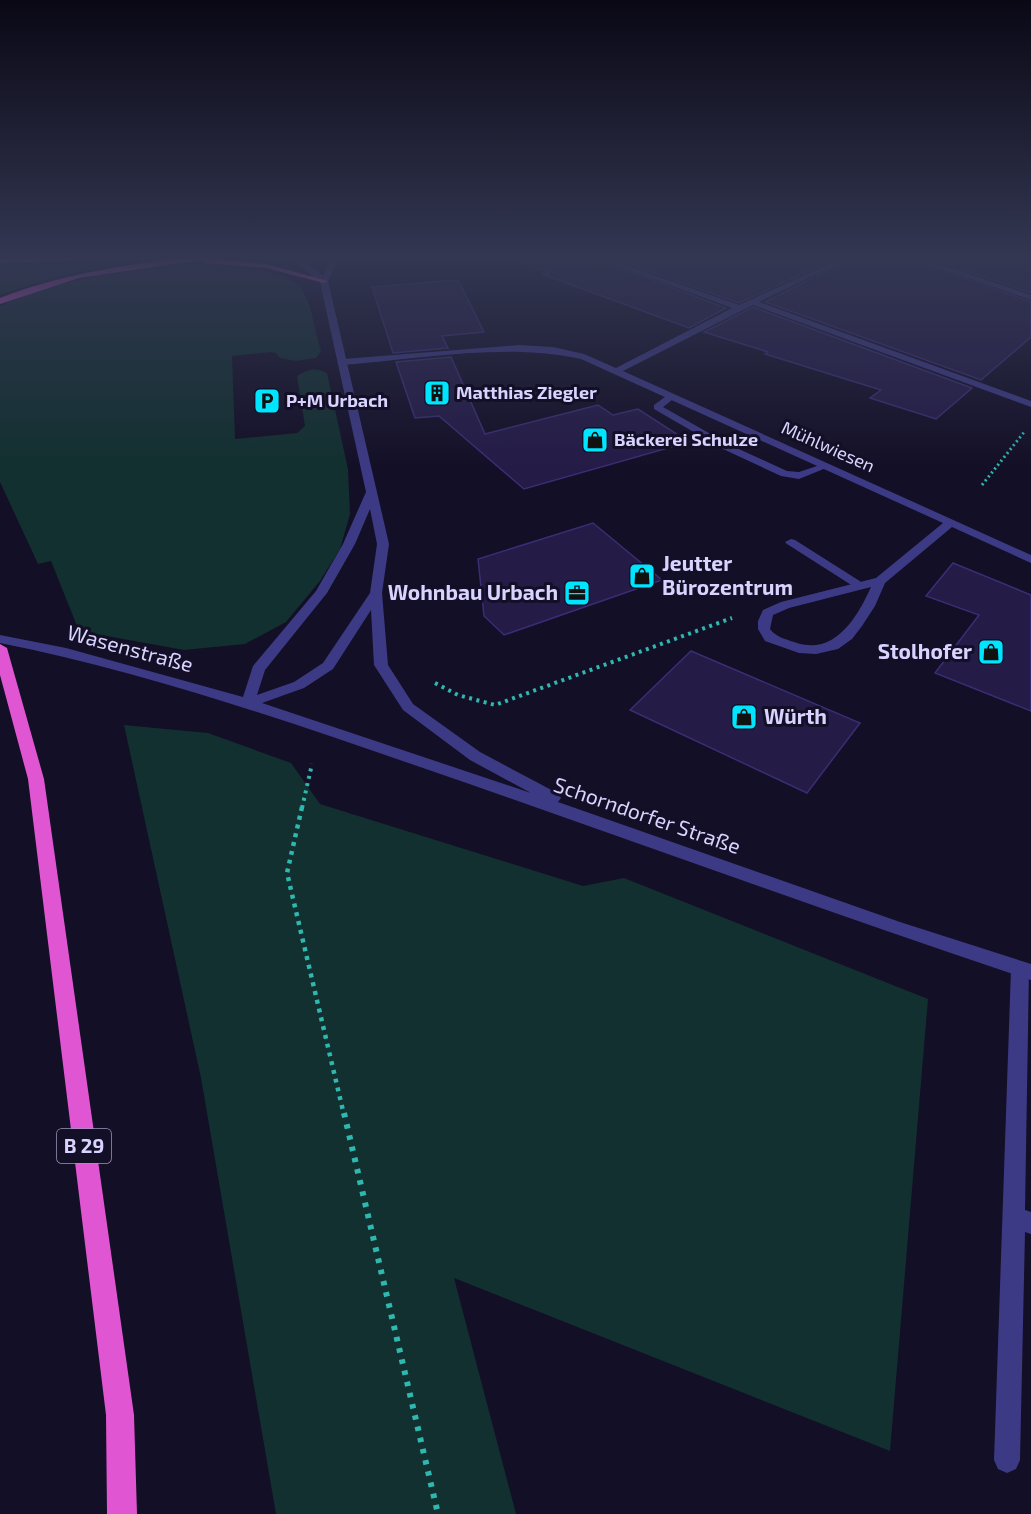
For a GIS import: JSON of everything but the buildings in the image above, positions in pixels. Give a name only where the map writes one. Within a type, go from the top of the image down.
[{"type":"highway","name":"B 29","points":[[0,648],[36,779],[120,1415],[122,1514]]},
{"type":"street","points":[[335,327],[383,544],[376,593],[381,665],[408,707],[475,756],[593,820]]},
{"type":"street","points":[[617,370],[702,327]]},
{"type":"street","points":[[820,327],[1031,404]]},
{"type":"street","name":"Mühlwiesen","points":[[343,362],[519,348],[553,350],[584,357],[1031,559]]},
{"type":"street","points":[[672,396],[657,407],[709,438],[793,476],[826,466]]},
{"type":"street","points":[[248,703],[258,669],[321,593],[349,544],[372,490]]},
{"type":"street","points":[[880,581],[785,605],[768,613],[764,621],[764,629],[770,638],[793,648],[816,650],[833,646],[847,636],[863,615],[880,581],[951,522]]},
{"type":"street","points":[[791,542],[860,585]]},
{"type":"street","points":[[248,703],[299,685],[328,666],[376,593]]},
{"type":"street","name":"Wasenstraße","points":[[0,639],[66,652],[248,703]]},
{"type":"street","name":"Schorndorfer Straße","points":[[248,703],[593,820],[1025,971]]},
{"type":"street","points":[[1007,1460],[1022,1220],[1025,971]]},
{"type":"path","points":[[982,485],[1031,423]]},
{"type":"path","points":[[435,683],[458,695],[495,705],[736,616]]},
{"type":"path","points":[[312,764],[287,873],[438,1514]]},
{"type":"green space","points":[[0,327],[315,327],[321,351],[316,358],[296,361],[280,358],[276,353],[271,352],[232,356],[235,439],[297,433],[305,426],[297,376],[312,370],[327,373],[348,469],[350,514],[340,549],[320,581],[286,622],[245,644],[184,650],[79,631],[51,561],[38,564],[0,482]]},
{"type":"green space","points":[[124,725],[208,733],[291,763],[320,804],[583,886],[624,878],[928,999],[890,1451],[454,1278],[516,1514],[276,1514],[201,1078]]},
{"type":"place","name":"Matthias Ziegler","points":[[437,393]]},
{"type":"place","name":"P+M Urbach","points":[[267,401]]},
{"type":"place","name":"Bäckerei Schulze","points":[[595,440]]},
{"type":"place","name":"Jeutter Bürozentrum","points":[[642,576]]},
{"type":"place","name":"Wohnbau Urbach","points":[[577,593]]},
{"type":"place","name":"Stolhofer","points":[[991,652]]},
{"type":"place","name":"Würth","points":[[744,717]]}]
